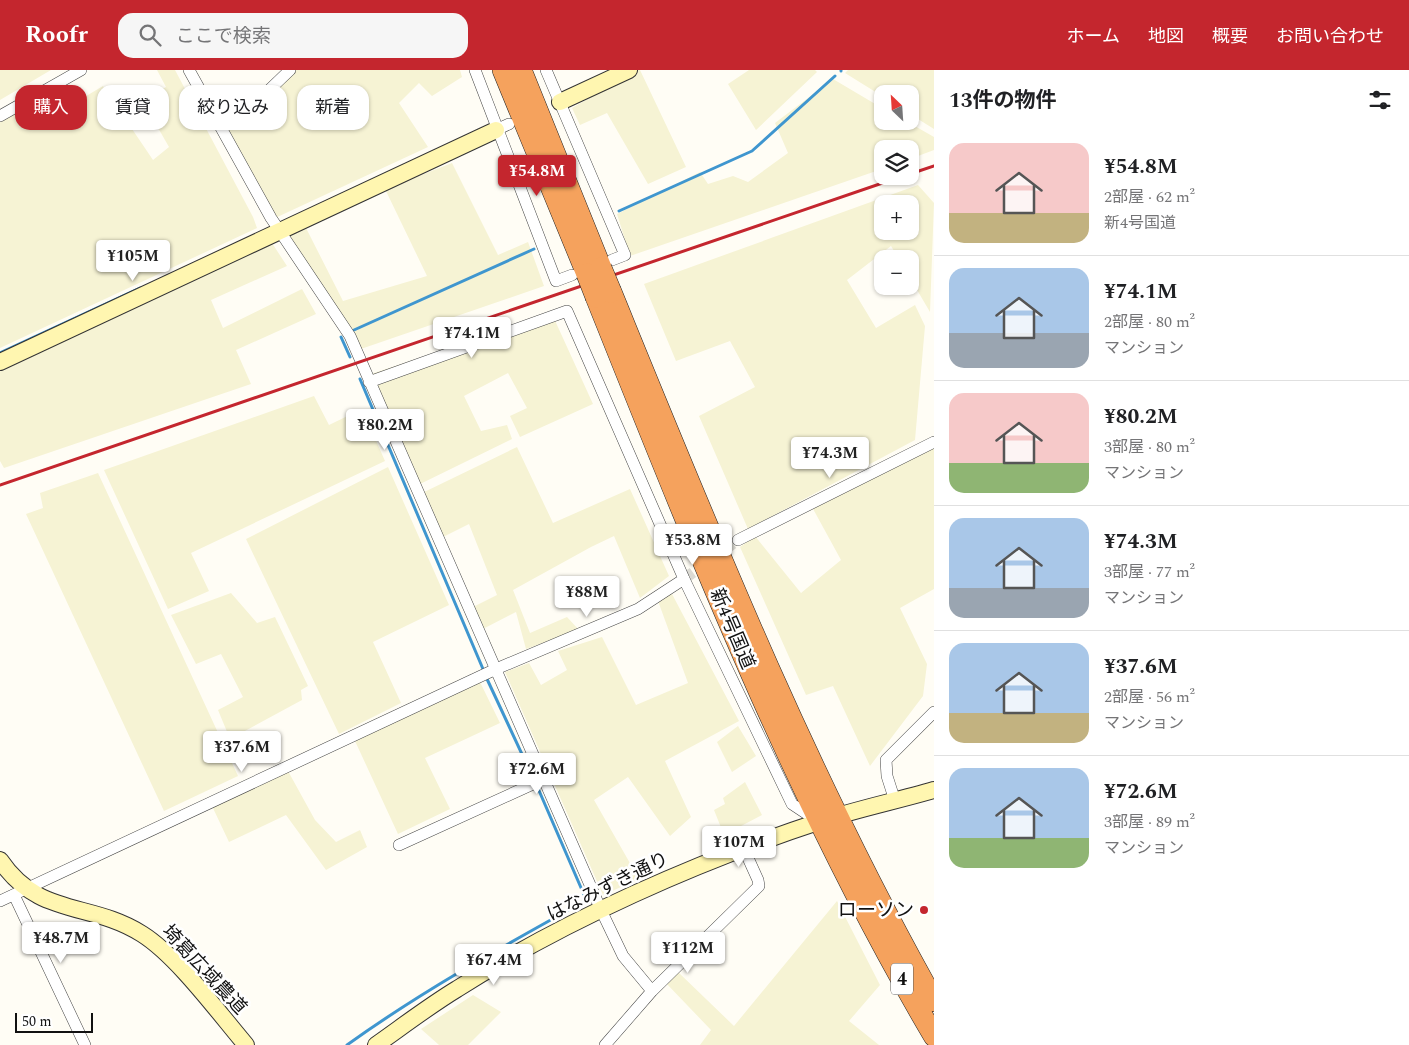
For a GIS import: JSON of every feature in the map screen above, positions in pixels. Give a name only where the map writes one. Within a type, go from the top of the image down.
[{"type":"highway","name":"新4号国道","points":[[503,70],[604,294],[681,509],[750,672],[828,819],[934,1001]]},
{"type":"highway","name":"新4号国道","points":[[521,70],[593,269]]},
{"type":"highway","name":"新4号国道","points":[[828,819],[893,962],[934,1036]]},
{"type":"street","points":[[0,116],[81,70]]},
{"type":"street","points":[[189,70],[197,85]]},
{"type":"street","points":[[274,85],[290,70]]},
{"type":"street","points":[[475,70],[502,127],[556,281],[593,269],[626,255],[555,104],[546,70]]},
{"type":"street","points":[[555,104],[629,70]]},
{"type":"street","points":[[0,362],[502,127]]},
{"type":"street","points":[[222,130],[279,230],[350,336],[601,910],[623,956],[652,990]]},
{"type":"street","points":[[369,382],[567,311],[684,579],[792,804],[828,819]]},
{"type":"street","points":[[738,540],[934,442]]},
{"type":"street","points":[[0,901],[496,669],[638,610],[684,579]]},
{"type":"street","points":[[895,801],[887,776],[886,760],[934,712]]},
{"type":"street","points":[[399,845],[544,779]]},
{"type":"street","name":"はなみずき通り","points":[[376,1045],[458,988],[601,910],[695,868],[744,849],[828,819],[934,790]]},
{"type":"street","points":[[605,1045],[652,990],[756,889],[758,880],[744,849]]},
{"type":"street","name":"埼葛広域農道","points":[[0,860],[17,881],[20,892],[118,922],[142,934],[176,965],[246,1045]]},
{"type":"street","points":[[20,892],[85,1045]]},
{"type":"shaded area","points":[[0,70],[51,70],[26,85],[15,85],[15,91],[0,100]]},
{"type":"shaded area","points":[[157,70],[175,70],[183,85],[179,85],[179,130],[207,130],[257,228],[0,348],[0,119],[15,110],[15,130],[87,130],[87,96],[97,90],[97,130],[133,130],[153,160],[169,147],[159,130],[169,130],[169,85],[165,85]]},
{"type":"shaded area","points":[[290,70],[460,70],[462,77],[432,96],[419,83],[399,103],[428,147],[273,219],[229,130],[287,130],[287,85],[270,85]]},
{"type":"shaded area","points":[[640,70],[686,167],[648,184],[607,113],[580,125],[572,108]]},
{"type":"shaded area","points":[[749,70],[815,70],[817,72],[756,130],[728,84]]},
{"type":"shaded area","points":[[848,70],[934,70],[934,129],[919,120],[919,85],[874,85],[874,91],[845,73]]},
{"type":"shaded area","points":[[833,79],[874,103],[874,130],[919,130],[919,128],[934,137],[934,150],[919,156],[919,140],[874,140],[874,172],[630,256],[617,214],[700,172],[708,184],[733,176],[748,182],[788,153],[775,123]]},
{"type":"shaded area","points":[[452,163],[498,255],[528,242],[544,286],[355,351],[279,235],[305,226],[343,301],[427,276],[385,189]]},
{"type":"shaded area","points":[[918,185],[934,203],[930,312],[919,293],[919,250],[893,250],[891,246],[886,250],[874,250],[874,259],[847,280],[876,328],[915,305],[925,326],[915,440],[748,529],[699,416],[755,387],[730,341],[676,361],[644,284],[874,201],[874,240],[919,240],[919,195],[890,195]]},
{"type":"shaded area","points":[[270,240],[287,266],[211,300],[223,328],[302,289],[316,314],[236,350],[251,384],[4,468],[0,461],[0,366]]},
{"type":"shaded area","points":[[552,314],[593,404],[520,437],[510,416],[527,408],[508,373],[464,396],[481,431],[507,425],[512,439],[414,487],[362,377]]},
{"type":"shaded area","points":[[314,396],[329,425],[362,409],[385,461],[191,553],[209,591],[168,609],[104,470]]},
{"type":"shaded area","points":[[934,444],[934,589],[900,608],[927,664],[923,696],[870,766],[833,686],[806,695],[740,547],[755,536],[801,593],[841,560],[812,507]]},
{"type":"shaded area","points":[[517,447],[553,523],[630,489],[669,576],[640,598],[614,536],[591,547],[513,590],[530,633],[567,617],[579,630],[526,649],[516,612],[479,631],[471,608],[497,595],[469,524],[439,539],[418,495]]},
{"type":"shaded area","points":[[388,467],[449,605],[373,642],[401,703],[339,734],[246,539]]},
{"type":"shaded area","points":[[98,473],[238,776],[164,811],[26,514],[43,508],[40,493]]},
{"type":"shaded area","points":[[231,593],[257,623],[275,617],[308,686],[301,690],[302,700],[230,739],[218,710],[243,697],[221,654],[196,664],[171,615]]},
{"type":"shaded area","points":[[672,594],[739,721],[665,761],[691,817],[670,836],[628,777],[594,800],[639,879],[603,895],[505,672],[529,663],[541,685],[567,670],[558,651],[602,637],[636,705],[688,683],[658,601]]},
{"type":"shaded area","points":[[479,680],[500,723],[425,758],[450,809],[398,834],[355,741]]},
{"type":"shaded area","points":[[738,726],[756,756],[732,772],[717,742]]},
{"type":"shaded area","points":[[288,771],[315,820],[336,842],[360,830],[367,847],[326,870],[286,815],[229,842],[212,806]]},
{"type":"shaded area","points":[[745,782],[762,815],[724,835],[714,810],[725,804],[723,798]]},
{"type":"shaded area","points":[[837,901],[880,985],[849,1021],[879,1045],[700,1045],[711,1030],[664,981],[678,972],[734,1026]]},
{"type":"shaded area","points":[[473,995],[501,1012],[468,1045],[439,1045],[421,1029]]},
{"type":"waterway","points":[[619,211],[752,151],[835,76]]},
{"type":"waterway","points":[[354,330],[534,249]]},
{"type":"waterway","points":[[0,353],[140,288]]},
{"type":"waterway","points":[[341,337],[350,357]]},
{"type":"waterway","points":[[360,379],[483,669]]},
{"type":"waterway","points":[[487,679],[534,780]]},
{"type":"waterway","points":[[347,1045],[433,988],[583,902],[585,897],[537,786]]},
{"type":"tunnel","points":[[684,579],[738,540]]},
{"type":"railway","points":[[919,171],[934,166]]},
{"type":"railway","points":[[0,485],[877,185]]},
{"type":"place","name":"ローソン","points":[[924,910]]}]
